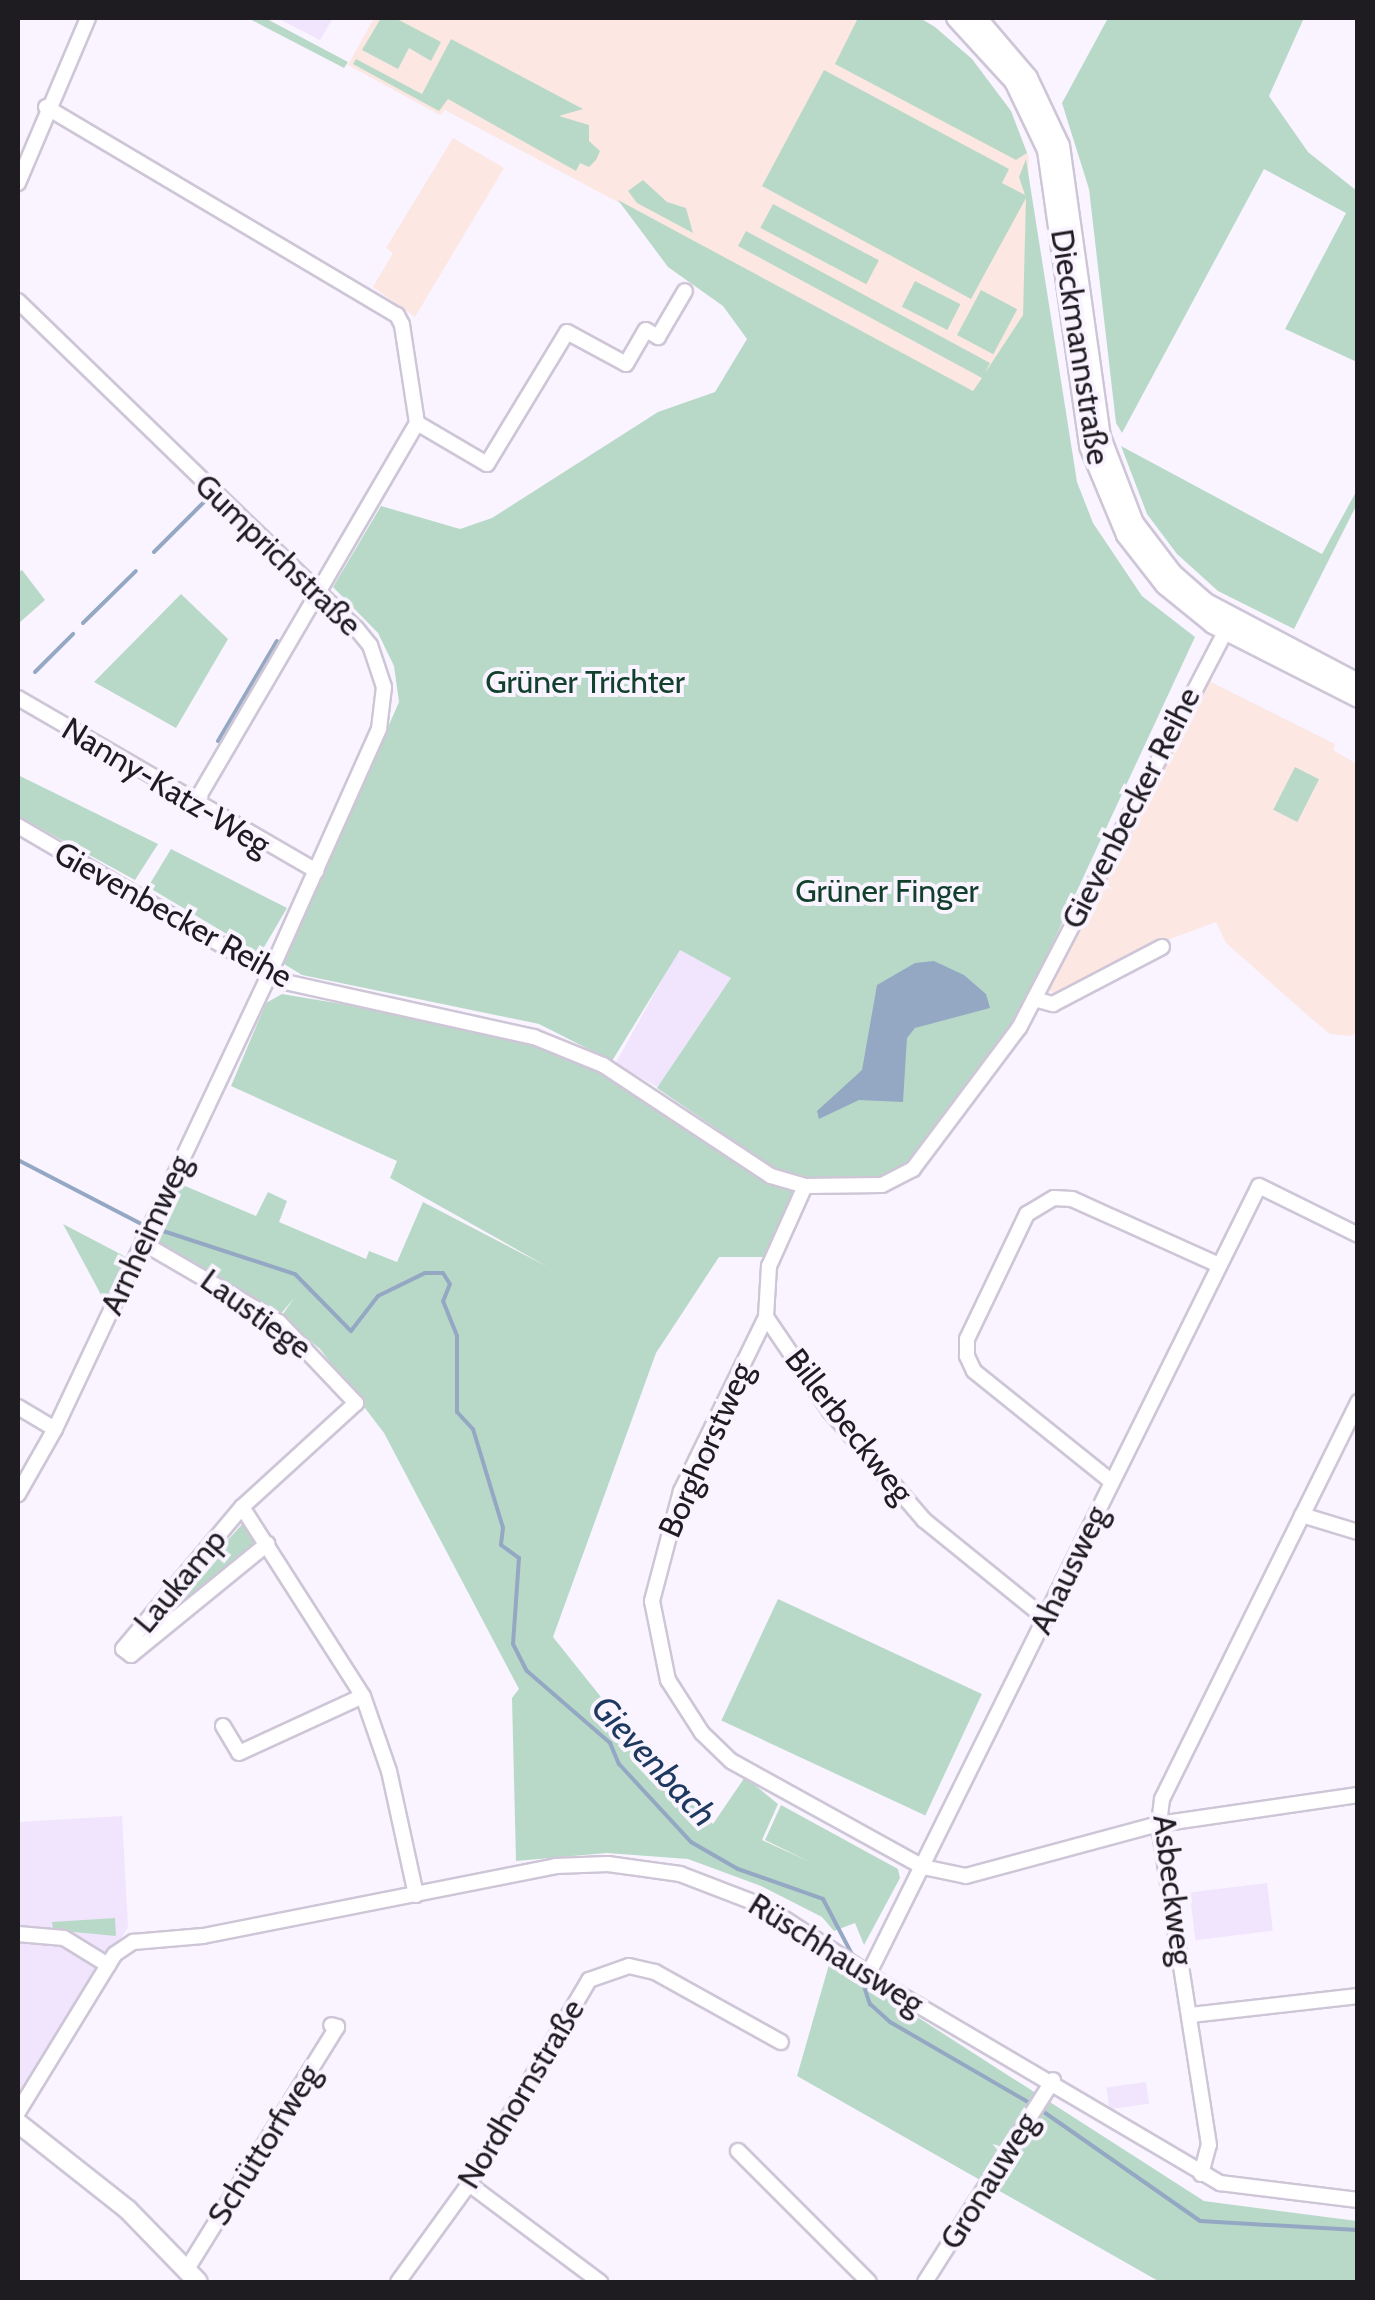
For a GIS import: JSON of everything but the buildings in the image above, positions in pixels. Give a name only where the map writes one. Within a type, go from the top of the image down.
[{"type":"street","points":[[18,182],[46,107],[88,18]]},
{"type":"street","name":"Dieckmannstraße","points":[[956,18],[1008,71],[1047,150],[1087,434],[1109,503],[1165,585],[1229,626],[1358,698]]},
{"type":"street","name":"Dieckmannstraße","points":[[976,18],[1028,78],[1060,146],[1097,415],[1118,490],[1167,567],[1229,626],[1358,682]]},
{"type":"street","points":[[46,107],[398,315],[417,422],[320,594],[194,803]]},
{"type":"street","points":[[417,422],[487,464],[567,332],[626,364],[646,330],[658,337],[685,292]]},
{"type":"street","name":"Gumprichstraße","points":[[18,301],[370,645],[384,687],[379,729],[270,974]]},
{"type":"street","name":"Gievenbecker Reihe","points":[[18,826],[270,974],[298,986],[534,1036],[602,1065],[743,1162],[806,1186],[882,1185],[913,1169],[1034,999],[1229,626]]},
{"type":"street","name":"Nanny-Katz-Weg","points":[[18,698],[316,871]]},
{"type":"street","name":"Gievenbecker Reihe","points":[[1034,999],[1053,1004],[1162,947]]},
{"type":"street","name":"Arnheimweg","points":[[18,1494],[55,1430],[270,974]]},
{"type":"street","name":"Billerbeckweg","points":[[806,1186],[769,1266],[766,1317],[830,1411],[924,1520],[1045,1618]]},
{"type":"street","name":"Ahausweg","points":[[870,1973],[1259,1186],[1358,1235]]},
{"type":"street","points":[[1112,1482],[974,1371],[967,1356],[967,1339],[1028,1214],[1054,1198],[1072,1199],[1220,1265]]},
{"type":"street","name":"Laustiege","points":[[144,1240],[279,1322],[356,1403]]},
{"type":"street","name":"Borghorstweg","points":[[766,1317],[704,1438],[662,1546],[652,1601],[656,1647],[683,1705],[731,1761],[923,1867],[966,1876],[1004,1871],[1158,1824],[1358,1795]]},
{"type":"street","name":"Asbeckweg","points":[[1201,2174],[1209,2145],[1158,1824],[1162,1799],[1358,1402]]},
{"type":"street","name":"Laukamp","points":[[268,1544],[130,1656],[122,1649],[242,1507],[356,1403]]},
{"type":"street","points":[[18,1407],[55,1430]]},
{"type":"street","name":"Laukamp","points":[[242,1507],[363,1696],[389,1770],[416,1896]]},
{"type":"street","points":[[1302,1515],[1358,1532]]},
{"type":"street","points":[[223,1726],[239,1753],[363,1696]]},
{"type":"street","name":"Rüschhausweg","points":[[18,2112],[108,1965],[133,1942],[203,1936],[556,1866],[643,1867],[748,1898],[1053,2080],[1201,2174],[1238,2189],[1358,2200]]},
{"type":"street","points":[[18,1934],[64,1938],[108,1965]]},
{"type":"street","name":"Nordhornstraße","points":[[398,2282],[470,2184],[589,1980],[629,1966],[656,1972],[780,2042]]},
{"type":"street","points":[[1190,2015],[1358,1996]]},
{"type":"street","name":"Schüttorfweg","points":[[192,2276],[338,2027],[332,2025]]},
{"type":"street","name":"Gronauweg","points":[[925,2282],[1053,2080]]},
{"type":"street","points":[[18,2123],[128,2210],[192,2276]]},
{"type":"street","points":[[738,2151],[869,2282]]},
{"type":"street","points":[[470,2184],[600,2282]]},
{"type":"shaded area","points":[[277,18],[333,18],[320,40]]},
{"type":"shaded area","points":[[374,18],[920,18],[972,59],[1011,111],[1029,157],[1023,315],[974,392],[445,110],[440,115],[348,65]]},
{"type":"shaded area","points":[[453,138],[504,168],[415,317],[373,287],[393,253],[386,248]]},
{"type":"shaded area","points":[[1209,681],[1335,744],[1333,750],[1357,764],[1358,1031],[1351,1036],[1330,1034],[1305,1013],[1226,943],[1216,922],[1135,952],[1055,994],[1047,989]]},
{"type":"shaded area","points":[[679,949],[731,978],[668,1093],[615,1064]]},
{"type":"shaded area","points":[[122,1816],[128,1927],[25,2098],[18,2093],[18,1822]]},
{"type":"shaded area","points":[[1267,1883],[1273,1931],[1195,1940],[1190,1893]]},
{"type":"shaded area","points":[[1146,2082],[1149,2104],[1109,2109],[1106,2088]]},
{"type":"green space","points":[[248,18],[265,18],[348,62],[344,68]]},
{"type":"green space","points":[[381,18],[395,18],[441,42],[431,61],[409,48],[398,69],[362,50]]},
{"type":"green space","points":[[858,18],[920,18],[935,27],[972,59],[1011,111],[1027,153],[1016,160],[835,64]]},
{"type":"green space","points":[[1108,18],[1304,18],[1269,96],[1308,152],[1357,191],[1357,362],[1285,329],[1346,213],[1264,169],[1122,433],[1116,423],[1089,189],[1062,103]]},
{"type":"green space","points":[[451,39],[583,109],[559,116],[589,125],[589,141],[600,151],[596,160],[589,167],[580,163],[576,171],[448,99],[439,111],[353,64],[356,59],[422,94]]},
{"type":"green space","points":[[824,70],[1009,169],[1002,183],[1025,195],[1019,177],[1026,159],[1077,482],[1093,523],[1142,596],[1195,637],[1016,1022],[911,1165],[886,1181],[812,1184],[766,1170],[765,1162],[657,1088],[731,978],[680,950],[612,1061],[539,1024],[302,975],[284,964],[399,702],[394,666],[378,633],[333,587],[381,506],[460,529],[492,518],[658,412],[715,392],[747,339],[723,306],[668,267],[618,200],[973,391],[982,378],[738,246],[746,231],[990,363],[985,373],[1023,315],[1026,198],[971,299],[762,186]]},
{"type":"green space","points":[[643,180],[667,202],[686,208],[693,233],[637,203],[628,191]]},
{"type":"green space","points":[[773,204],[879,260],[866,284],[760,228]]},
{"type":"green space","points":[[915,281],[960,304],[947,330],[902,307]]},
{"type":"green space","points":[[981,290],[1017,309],[993,354],[957,335]]},
{"type":"green space","points":[[1121,446],[1322,554],[1357,490],[1357,504],[1294,629],[1218,591],[1177,554],[1147,514]]},
{"type":"green space","points":[[22,570],[45,600],[18,624],[18,573]]},
{"type":"green space","points":[[181,594],[228,639],[176,728],[94,682]]},
{"type":"green space","points":[[1295,767],[1319,779],[1297,822],[1273,810]]},
{"type":"green space","points":[[18,775],[158,844],[135,880],[18,816]]},
{"type":"green space","points":[[171,849],[287,908],[260,954],[148,887]]},
{"type":"green space","points":[[282,994],[473,1026],[529,1043],[598,1071],[806,1192],[772,1257],[719,1257],[656,1353],[553,1637],[664,1776],[713,1824],[745,1777],[778,1804],[762,1840],[810,1862],[765,1840],[781,1805],[898,1869],[900,1878],[864,1945],[855,1923],[834,1931],[822,1917],[761,1886],[688,1859],[607,1853],[516,1861],[512,1698],[519,1689],[384,1433],[320,1349],[281,1317],[294,1298],[279,1316],[148,1247],[178,1183],[256,1216],[268,1192],[287,1201],[279,1222],[366,1259],[369,1251],[397,1262],[423,1202],[548,1267],[390,1178],[397,1161],[231,1086],[266,1003]]},
{"type":"green space","points":[[63,1224],[128,1258],[106,1304]]},
{"type":"green space","points":[[245,1521],[261,1542],[184,1603],[177,1597]]},
{"type":"green space","points":[[778,1599],[982,1694],[925,1816],[721,1720]]},
{"type":"green space","points":[[115,1918],[116,1936],[53,1930],[52,1922]]},
{"type":"green space","points":[[830,1961],[1204,2201],[1357,2221],[1357,2282],[1160,2282],[797,2076]]},
{"type":"water","points":[[934,961],[964,975],[986,994],[990,1008],[915,1028],[907,1038],[903,1102],[859,1100],[819,1119],[817,1111],[862,1070],[877,985],[915,963]]},
{"type":"waterway","points":[[154,552],[211,495]]},
{"type":"waterway","points":[[250,536],[311,596]]},
{"type":"waterway","points":[[83,623],[136,571]]},
{"type":"waterway","points":[[35,672],[73,634]]},
{"type":"waterway","points":[[218,741],[277,641]]},
{"type":"waterway","points":[[79,725],[109,743]]},
{"type":"waterway","name":"Gievenbach","points":[[18,1160],[147,1227]]},
{"type":"waterway","name":"Gievenbach","points":[[157,1229],[295,1274],[351,1331],[378,1296],[425,1273],[443,1273],[450,1284],[443,1301],[457,1336],[457,1412],[473,1429],[503,1528],[501,1545],[519,1558],[513,1644],[527,1671],[610,1743],[619,1764],[691,1842],[738,1869],[823,1899],[855,1960]]},
{"type":"waterway","name":"Gievenbach","points":[[860,1974],[870,2004],[890,2022],[1033,2105]]},
{"type":"waterway","name":"Gievenbach","points":[[1041,2110],[1200,2221],[1358,2230]]},
{"type":"park label","name":"Grüner Trichter","points":[[585,682]]},
{"type":"park label","name":"Grüner Finger","points":[[887,891]]}]
